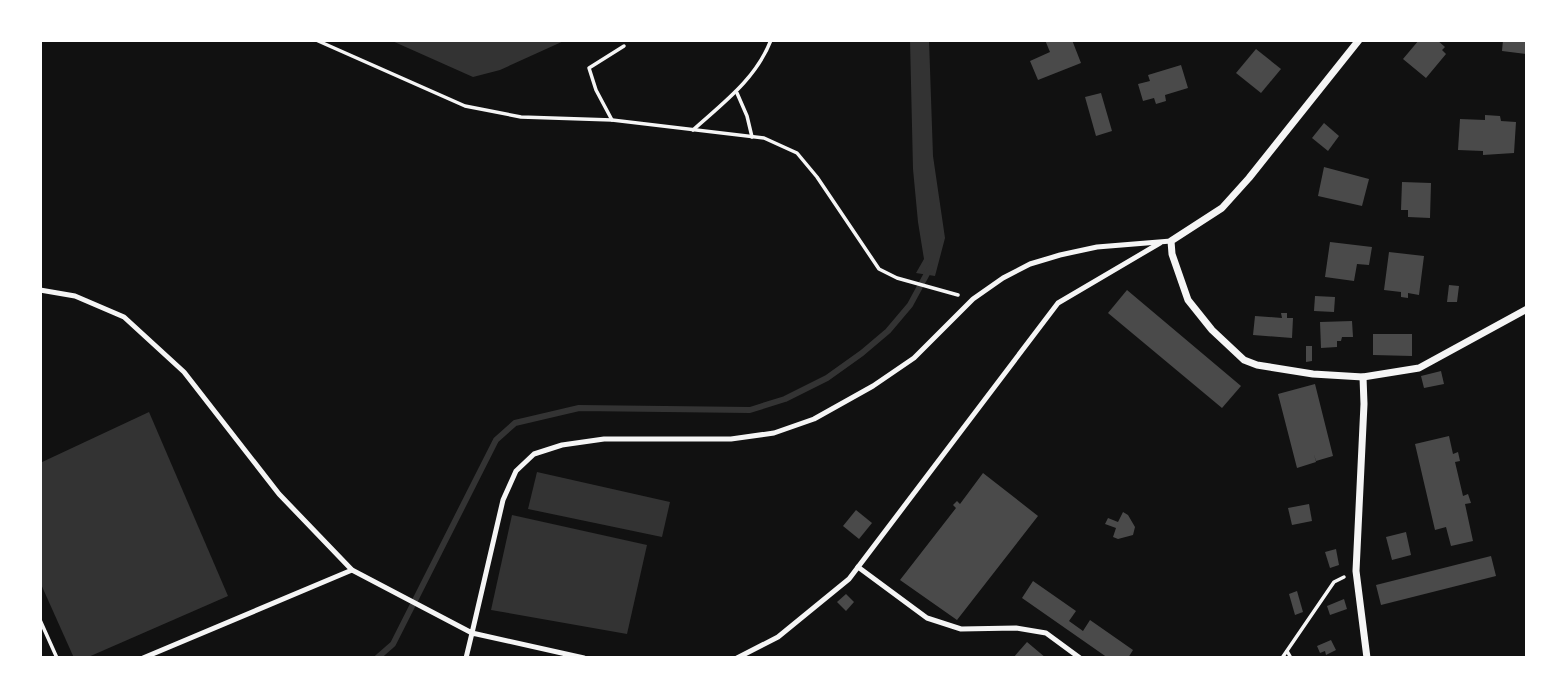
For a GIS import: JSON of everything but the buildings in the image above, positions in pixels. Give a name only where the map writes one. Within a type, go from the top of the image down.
[{"type":"street","points":[[1359,40],[1222,208],[1167,242],[1188,300],[1212,330],[1244,360],[1257,365],[1313,374],[1363,377],[1419,368],[1527,309]]},
{"type":"street","points":[[1363,377],[1356,571],[1367,658]]},
{"type":"lane","points":[[737,658],[778,637],[849,579],[1058,303],[1167,242]]},
{"type":"lane","points":[[466,658],[503,500],[516,471],[534,453],[562,445],[604,439],[731,439],[774,433],[814,419],[873,386],[914,358],[973,299],[1003,278],[1030,264],[1097,247],[1167,242]]},
{"type":"lane","points":[[40,290],[75,296],[124,317],[151,341],[184,372],[279,494],[352,570],[471,634],[584,658]]},
{"type":"lane","points":[[858,566],[927,618],[961,629],[1016,628],[1046,634],[1080,658]]},
{"type":"lane","points":[[144,658],[352,570]]},
{"type":"path","points":[[316,40],[465,106],[521,117],[612,120],[764,138],[797,153],[817,177],[879,269],[897,278],[938,290]]},
{"type":"path","points":[[693,130],[736,92],[767,50],[771,40]]},
{"type":"path","points":[[612,120],[596,90],[589,68],[624,46]]},
{"type":"path","points":[[736,92],[747,116],[752,137]]},
{"type":"path","points":[[1282,658],[1334,582],[1356,571]]},
{"type":"path","points":[[40,620],[57,658]]},
{"type":"path","points":[[1287,651],[1291,658]]},
{"type":"shaded area","points":[[390,40],[566,40],[500,70],[473,77]]},
{"type":"shaded area","points":[[910,40],[929,40],[933,156],[945,238],[935,276],[916,273],[924,259],[913,169]]},
{"type":"shaded area","points":[[149,412],[228,596],[86,658],[74,658],[40,582],[40,463]]},
{"type":"shaded area","points":[[537,472],[670,502],[662,537],[528,509]]},
{"type":"shaded area","points":[[512,515],[647,545],[627,634],[491,610]]},
{"type":"waterway","points":[[377,658],[393,644],[496,440],[515,423],[579,408],[750,410],[785,399],[827,378],[888,331],[910,305],[930,268]]}]
